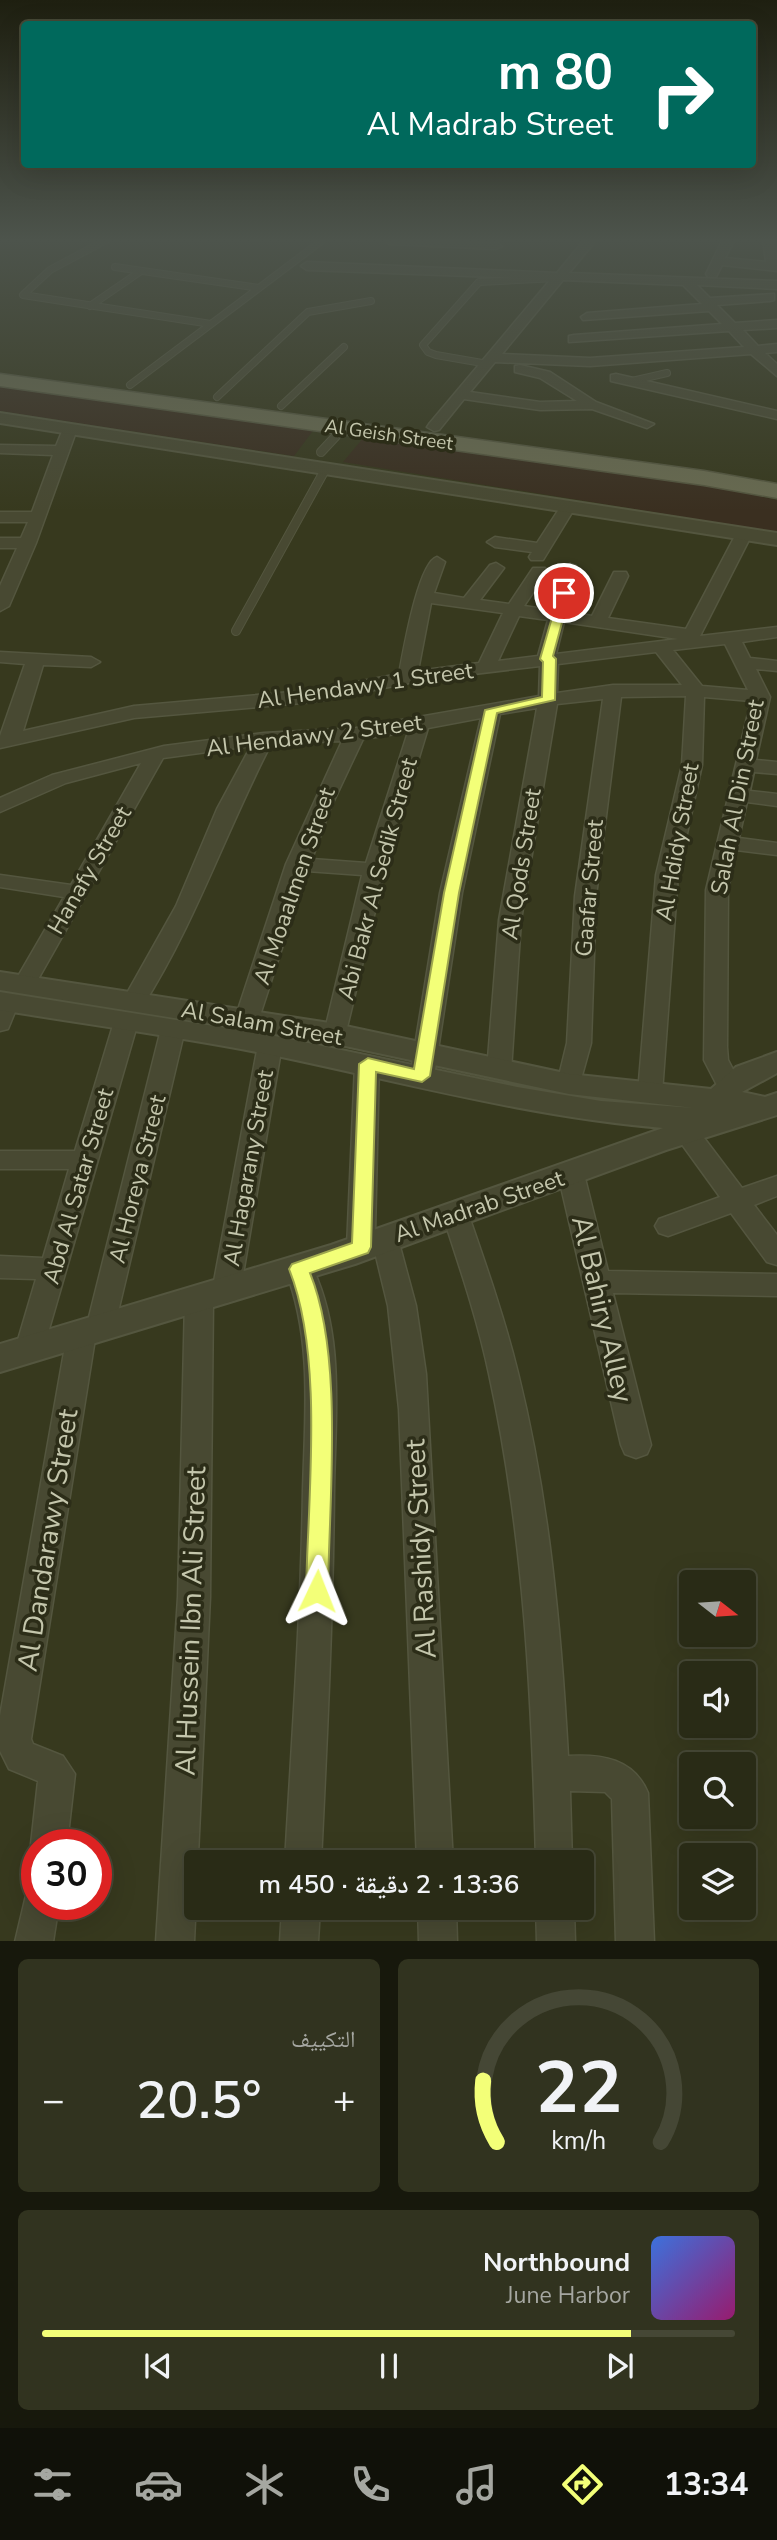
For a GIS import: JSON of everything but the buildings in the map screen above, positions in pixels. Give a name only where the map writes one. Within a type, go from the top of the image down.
[{"type":"main road","name":"Al Geish Street","points":[[0,366],[130,385],[343,428],[777,491]]},
{"type":"main road","name":"Al Geish Street","points":[[0,380],[281,406],[777,475]]},
{"type":"street","points":[[434,427],[516,330]]},
{"type":"street","points":[[561,361],[580,330]]},
{"type":"street","points":[[574,339],[698,330]]},
{"type":"street","points":[[735,330],[777,372]]},
{"type":"street","points":[[680,331],[701,353]]},
{"type":"street","points":[[490,362],[561,361],[777,348]]},
{"type":"street","points":[[490,362],[545,375],[593,405],[647,424]]},
{"type":"street","points":[[616,378],[777,415]]},
{"type":"street","points":[[462,395],[540,406],[593,405]]},
{"type":"street","points":[[0,418],[323,460],[568,506],[777,539]]},
{"type":"street","points":[[0,606],[6,578],[28,543],[70,429]]},
{"type":"street","points":[[0,449],[62,451]]},
{"type":"street","points":[[486,667],[568,506]]},
{"type":"street","points":[[0,517],[38,517]]},
{"type":"street","points":[[425,597],[601,622],[689,639],[744,534]]},
{"type":"street","points":[[495,542],[539,559]]},
{"type":"street","points":[[0,543],[28,543]]},
{"type":"street","points":[[407,678],[425,597],[437,562]]},
{"type":"street","points":[[469,604],[496,568]]},
{"type":"street","name":"Al Qods Street","points":[[499,1071],[510,920],[548,700],[548,659],[570,569]]},
{"type":"street","points":[[593,654],[601,622],[620,576]]},
{"type":"street","name":"Al Hendawy 1 Street","points":[[6,741],[134,712],[314,696],[407,678],[486,667],[660,646],[689,639],[731,638],[777,632]]},
{"type":"street","name":"Salah Al Din Street","points":[[731,638],[765,703],[744,765],[717,890],[716,1060],[712,1109],[737,1199],[774,1246]]},
{"type":"street","points":[[660,646],[695,689]]},
{"type":"street","points":[[0,657],[91,662]]},
{"type":"street","points":[[6,741],[36,659]]},
{"type":"street","points":[[744,663],[777,666]]},
{"type":"street","name":"Al Hendawy 2 Street","points":[[0,806],[24,791],[62,778],[155,755],[264,739],[355,734],[613,691],[695,689],[765,703]]},
{"type":"street","name":"Al Hdidy Street","points":[[650,1093],[667,875],[692,765],[695,689]]},
{"type":"street","name":"Gaafar Street","points":[[569,1084],[579,1054],[583,1025],[581,965],[584,906],[613,691]]},
{"type":"street","points":[[423,1065],[451,893],[492,710]]},
{"type":"street","name":"Abi Bakr Al Sedik Street","points":[[336,1034],[374,870],[420,724]]},
{"type":"street","name":"Al Moaalmen Street","points":[[244,1029],[268,963],[297,864],[328,785],[355,734]]},
{"type":"street","name":"Abd Al Satar Street","points":[[15,1354],[53,1269],[130,1012],[187,906],[226,809],[264,739]]},
{"type":"street","name":"Hanafy Street","points":[[6,998],[76,892],[155,755]]},
{"type":"street","points":[[744,765],[777,768]]},
{"type":"street","points":[[737,795],[777,800]]},
{"type":"street","points":[[727,843],[777,849]]},
{"type":"street","points":[[297,864],[374,870]]},
{"type":"street","points":[[0,881],[76,892]]},
{"type":"street","name":"Al Salam Street","points":[[6,998],[130,1012],[244,1029],[270,1045],[368,1064],[499,1071],[569,1084],[650,1093],[712,1109]]},
{"type":"street","name":"Al Salam Street","points":[[130,1012],[173,1029],[244,1029],[336,1034],[517,1098],[601,1112],[712,1109]]},
{"type":"street","name":"Al Horeya Street","points":[[90,1332],[173,1029]]},
{"type":"street","name":"Al Hagarany Street","points":[[213,1296],[270,1045]]},
{"type":"street","points":[[712,1109],[745,1073],[777,1062]]},
{"type":"street","points":[[368,1064],[373,1243]]},
{"type":"street","points":[[712,1109],[775,1107]]},
{"type":"street","name":"Al Madrab Street","points":[[15,1354],[213,1296],[456,1216],[571,1174],[712,1109]]},
{"type":"street","points":[[0,1160],[85,1160]]},
{"type":"street","name":"Al Bahiry Alley","points":[[571,1174],[636,1445]]},
{"type":"street","points":[[667,1226],[777,1186]]},
{"type":"street","points":[[456,1216],[479,1279],[520,1454],[541,1603],[552,1775],[554,1850]]},
{"type":"street","name":"Al Rashidy Street","points":[[373,1243],[397,1274],[405,1312],[413,1401],[434,1850]]},
{"type":"street","points":[[0,1267],[53,1269]]},
{"type":"street","points":[[299,1269],[310,1298],[320,1382],[318,1564],[304,1850]]},
{"type":"street","points":[[597,1282],[777,1285]]},
{"type":"street","name":"Al Hussein Ibn Ali Street","points":[[175,1941],[213,1296]]},
{"type":"street","name":"Al Dandarawy Street","points":[[51,1829],[57,1774],[51,1768],[20,1757],[13,1741],[90,1332]]},
{"type":"street","points":[[552,1775],[604,1774],[619,1778],[631,1793],[635,1941]]},
{"type":"street","points":[[34,1941],[37,1920]]},
{"type":"street","points":[[299,1941],[300,1920]]},
{"type":"street","points":[[438,1920],[439,1941]]},
{"type":"street","points":[[555,1920],[556,1941]]},
{"type":"lane","points":[[130,385],[204,330]]},
{"type":"lane","points":[[211,401],[289,330]]},
{"type":"lane","points":[[437,330],[423,345],[428,352],[490,362]]},
{"type":"lane","points":[[281,406],[344,347]]},
{"type":"lane","points":[[632,382],[650,375],[667,373]]},
{"type":"lane","points":[[236,631],[323,460],[343,428]]},
{"type":"shaded area","points":[[0,385],[315,428],[294,456],[0,411]]},
{"type":"shaded area","points":[[365,436],[711,486],[777,500],[777,532],[343,462]]},
{"type":"route","points":[[317,1591],[320,1382],[313,1313],[306,1283],[299,1269],[361,1247],[368,1064],[422,1076],[451,893],[492,710],[548,700],[550,659],[546,659],[564,593]]}]
